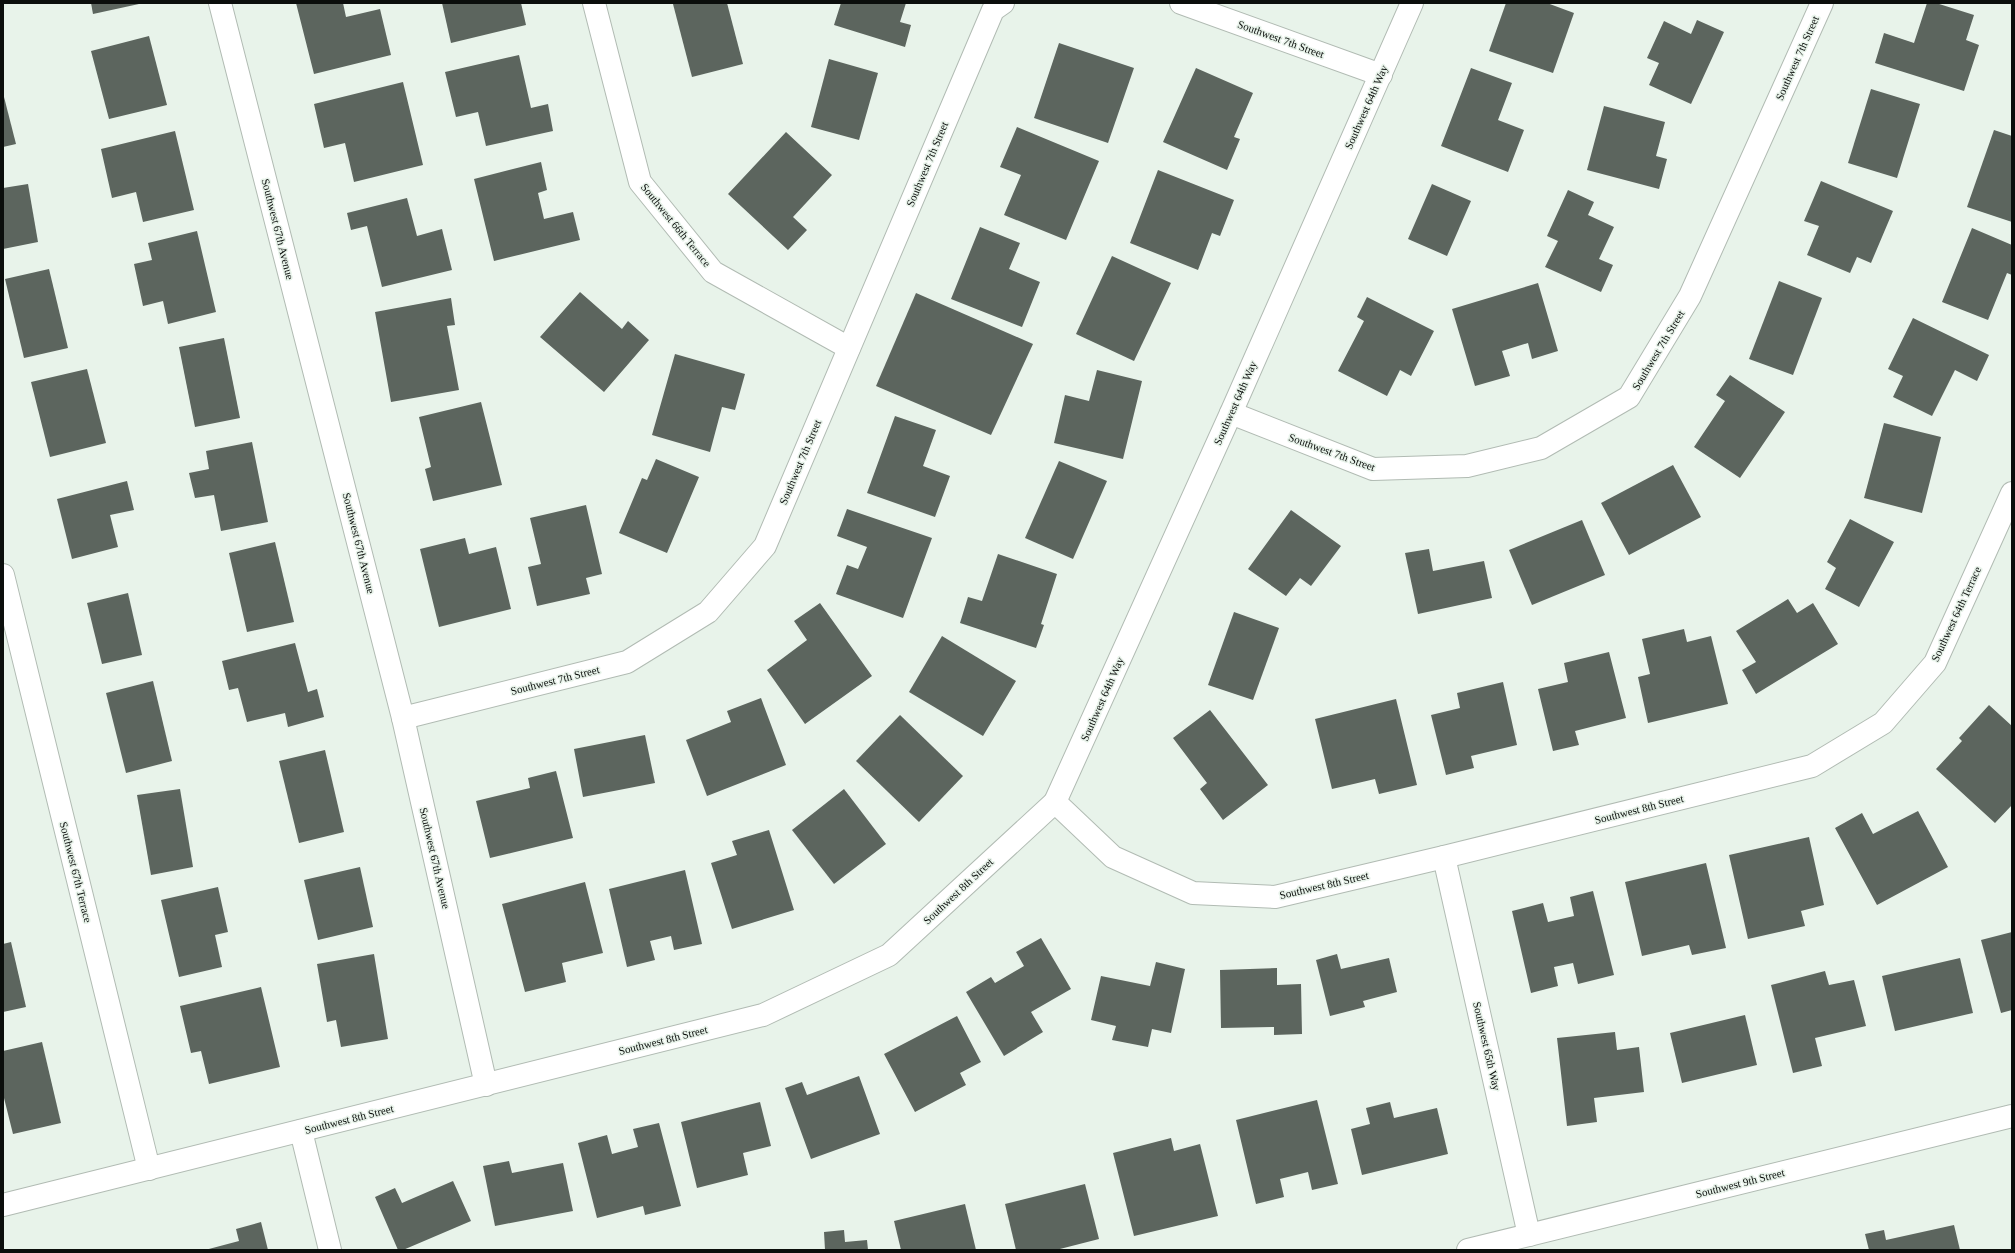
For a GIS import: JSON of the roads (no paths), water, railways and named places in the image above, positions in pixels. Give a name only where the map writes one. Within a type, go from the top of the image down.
[{"type":"street","name":"Southwest 67th Avenue","points":[[220,3],[404,718],[486,1086]]},
{"type":"street","name":"Southwest 66th Terrace","points":[[594,3],[640,182],[713,272],[849,348]]},
{"type":"street","name":"Southwest 7th Street","points":[[404,718],[627,662],[708,612],[765,546],[993,10],[1003,3]]},
{"type":"street","name":"Southwest 7th Street","points":[[1181,3],[1380,75]]},
{"type":"street","name":"Southwest 64th Way","points":[[1055,802],[1231,413],[1412,3]]},
{"type":"street","name":"Southwest 7th Street","points":[[1231,413],[1373,469],[1467,466],[1541,448],[1629,397],[1690,296],[1822,3]]},
{"type":"street","name":"Southwest 64th Terrace","points":[[1883,723],[1935,663],[2012,493]]},
{"type":"street","name":"Southwest 67th Terrace","points":[[3,575],[149,1169]]},
{"type":"street","name":"Southwest 8th Street","points":[[3,1206],[486,1086],[763,1015],[889,955],[1055,802],[1113,857],[1192,893],[1275,897],[1812,766],[1883,723]]},
{"type":"street","name":"Southwest 65th Way","points":[[1444,857],[1529,1235]]},
{"type":"street","name":"Southwest 9th Street","points":[[1468,1250],[2012,1116]]},
{"type":"street","points":[[301,1131],[330,1250]]}]
